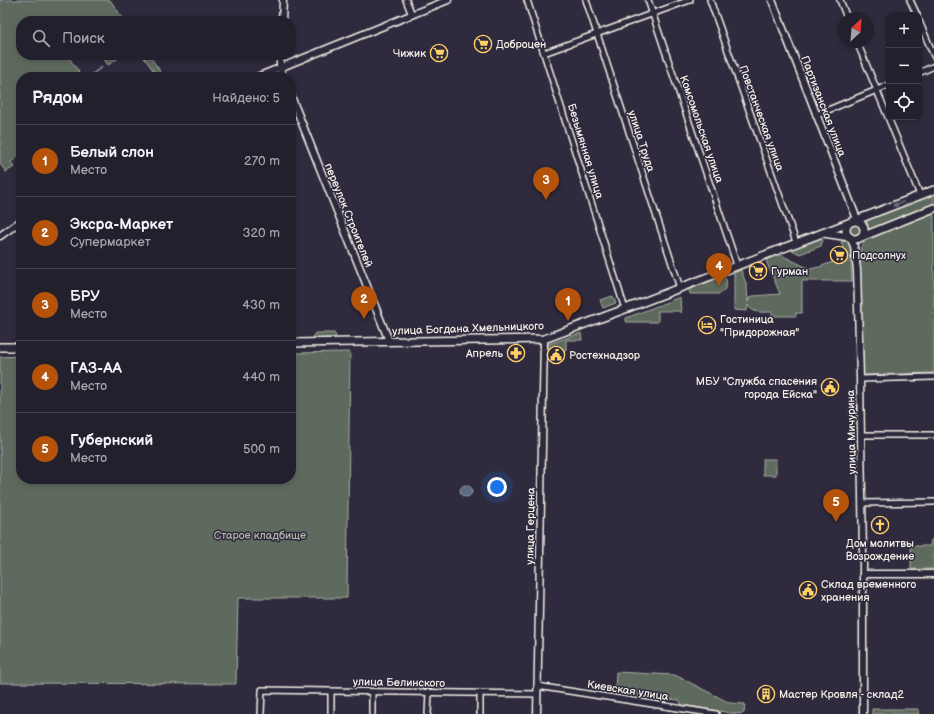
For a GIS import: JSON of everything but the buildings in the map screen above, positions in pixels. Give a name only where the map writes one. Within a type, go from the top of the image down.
[{"type":"main road","name":"улица Богдана Хмельницкого","points":[[296,343],[544,339],[934,190]]},
{"type":"main road","points":[[859,238],[864,232],[863,226],[858,221],[854,220],[848,224],[846,229],[850,237],[859,238],[934,208]]},
{"type":"main road","name":"улица Богдана Хмельницкого","points":[[819,233],[850,237]]},
{"type":"main road","points":[[0,347],[16,347]]},
{"type":"street","points":[[282,16],[283,0]]},
{"type":"street","points":[[406,0],[412,15]]},
{"type":"street","points":[[270,72],[448,0]]},
{"type":"street","name":"Безымянная улица","points":[[527,0],[625,309]]},
{"type":"street","name":"улица Труда","points":[[586,0],[680,288]]},
{"type":"street","name":"Комсомольская улица","points":[[648,0],[737,265]]},
{"type":"street","points":[[544,53],[690,0]]},
{"type":"street","name":"Повстанческая улица","points":[[710,0],[796,242]]},
{"type":"street","name":"Партизанская улица","points":[[772,0],[854,220]]},
{"type":"street","points":[[840,0],[845,12]]},
{"type":"street","points":[[910,0],[916,12]]},
{"type":"street","points":[[922,28],[934,56]]},
{"type":"street","points":[[860,48],[920,195]]},
{"type":"street","points":[[280,60],[281,72]]},
{"type":"street","points":[[922,72],[934,66]]},
{"type":"street","points":[[816,115],[886,86]]},
{"type":"street","name":"переулок Строителей","points":[[296,108],[389,341]]},
{"type":"street","points":[[0,236],[16,225]]},
{"type":"street","name":"улица Мичурина","points":[[850,237],[854,246],[857,270]]},
{"type":"street","name":"улица Мичурина","points":[[859,238],[857,270],[863,574],[862,714]]},
{"type":"street","name":"улица Герцена","points":[[537,714],[544,339]]},
{"type":"street","points":[[860,379],[934,377]]},
{"type":"street","points":[[860,435],[934,435]]},
{"type":"street","points":[[862,503],[934,502]]},
{"type":"street","points":[[863,574],[934,574]]},
{"type":"street","name":"Киевская улица","points":[[537,686],[716,714]]},
{"type":"street","name":"улица Белинского","points":[[261,714],[262,690],[537,694]]},
{"type":"street","points":[[330,714],[331,691]]},
{"type":"street","points":[[372,692],[372,714]]},
{"type":"street","points":[[428,714],[429,693]]},
{"type":"street","points":[[480,694],[480,714]]},
{"type":"green space","points":[[0,0],[110,0],[121,16],[16,16],[16,60],[71,60],[79,72],[16,72],[16,158],[11,162],[14,167],[6,172],[0,164]]},
{"type":"green space","points":[[104,60],[116,60],[108,65]]},
{"type":"green space","points":[[146,60],[152,60],[161,72],[154,72]]},
{"type":"green space","points":[[934,193],[934,205],[872,230],[868,229],[866,226],[868,218]]},
{"type":"green space","points":[[934,211],[934,373],[863,375],[861,247],[867,238]]},
{"type":"green space","points":[[853,224],[857,224],[861,230],[857,236],[853,236],[849,232],[849,228]]},
{"type":"green space","points":[[819,238],[823,240],[821,246],[800,254],[792,250],[792,248]]},
{"type":"green space","points":[[847,241],[850,245],[852,281],[802,281],[802,313],[796,313],[796,316],[772,316],[772,312],[755,311],[748,305],[747,311],[734,310],[734,273],[741,270],[747,286],[748,302],[749,298],[753,296],[780,294],[765,258],[777,254],[810,269],[846,257],[841,242]]},
{"type":"green space","points":[[722,275],[726,279],[727,283],[725,289],[720,294],[690,294],[688,286]]},
{"type":"green space","points":[[613,296],[616,303],[603,308],[600,300]]},
{"type":"green space","points":[[680,297],[681,313],[678,311],[658,311],[658,322],[626,322],[626,318]]},
{"type":"green space","points":[[315,333],[334,333],[336,336],[334,339],[315,339],[313,336]]},
{"type":"green space","points":[[581,333],[582,340],[566,340],[566,350],[547,349],[549,344]]},
{"type":"green space","name":"Старое кладбище","points":[[350,352],[347,598],[238,598],[236,684],[0,683],[0,357],[16,356],[16,484],[296,484],[296,353]]},
{"type":"green space","points":[[850,395],[855,395],[856,422],[850,422]]},
{"type":"green space","points":[[763,459],[776,459],[776,475],[763,475]]},
{"type":"green space","points":[[931,540],[934,540],[934,569],[911,569],[911,546],[930,546]]},
{"type":"green space","points":[[616,672],[675,675],[730,703],[745,704],[744,713],[737,714],[682,705],[679,700],[669,699],[666,701],[640,698],[636,691],[615,689]]},
{"type":"green space","points":[[872,709],[918,709],[919,714],[872,714]]},
{"type":"water","points":[[464,485],[468,485],[472,491],[468,497],[464,497],[460,493],[460,489]]},
{"type":"waterway","points":[[95,72],[102,67]]},
{"type":"place","name":"Доброцен","points":[[483,44]]},
{"type":"place","name":"Чижик","points":[[439,53]]},
{"type":"place","name":"БРУ","points":[[546,200]]},
{"type":"place","name":"Подсолнух","points":[[839,255]]},
{"type":"place","name":"Гурман","points":[[758,271]]},
{"type":"place","name":"ГАЗ-АА","points":[[719,286]]},
{"type":"place","name":"Эксра-Маркет","points":[[364,319]]},
{"type":"place","name":"Белый слон","points":[[568,321]]},
{"type":"place","name":"Гостиница \"Придорожная\"","points":[[707,325]]},
{"type":"place","name":"Апрель","points":[[516,353]]},
{"type":"place","name":"Ростехнадзор","points":[[556,355]]},
{"type":"place","name":"МБУ \"Служба спасения города Ейска\"","points":[[830,387]]},
{"type":"place","name":"Губернский","points":[[836,522]]},
{"type":"place","name":"Дом молитвы Возрождение","points":[[880,525]]},
{"type":"place","name":"Склад временного хранения","points":[[808,590]]},
{"type":"place","name":"Мастер Кровля - склад2","points":[[766,694]]}]
